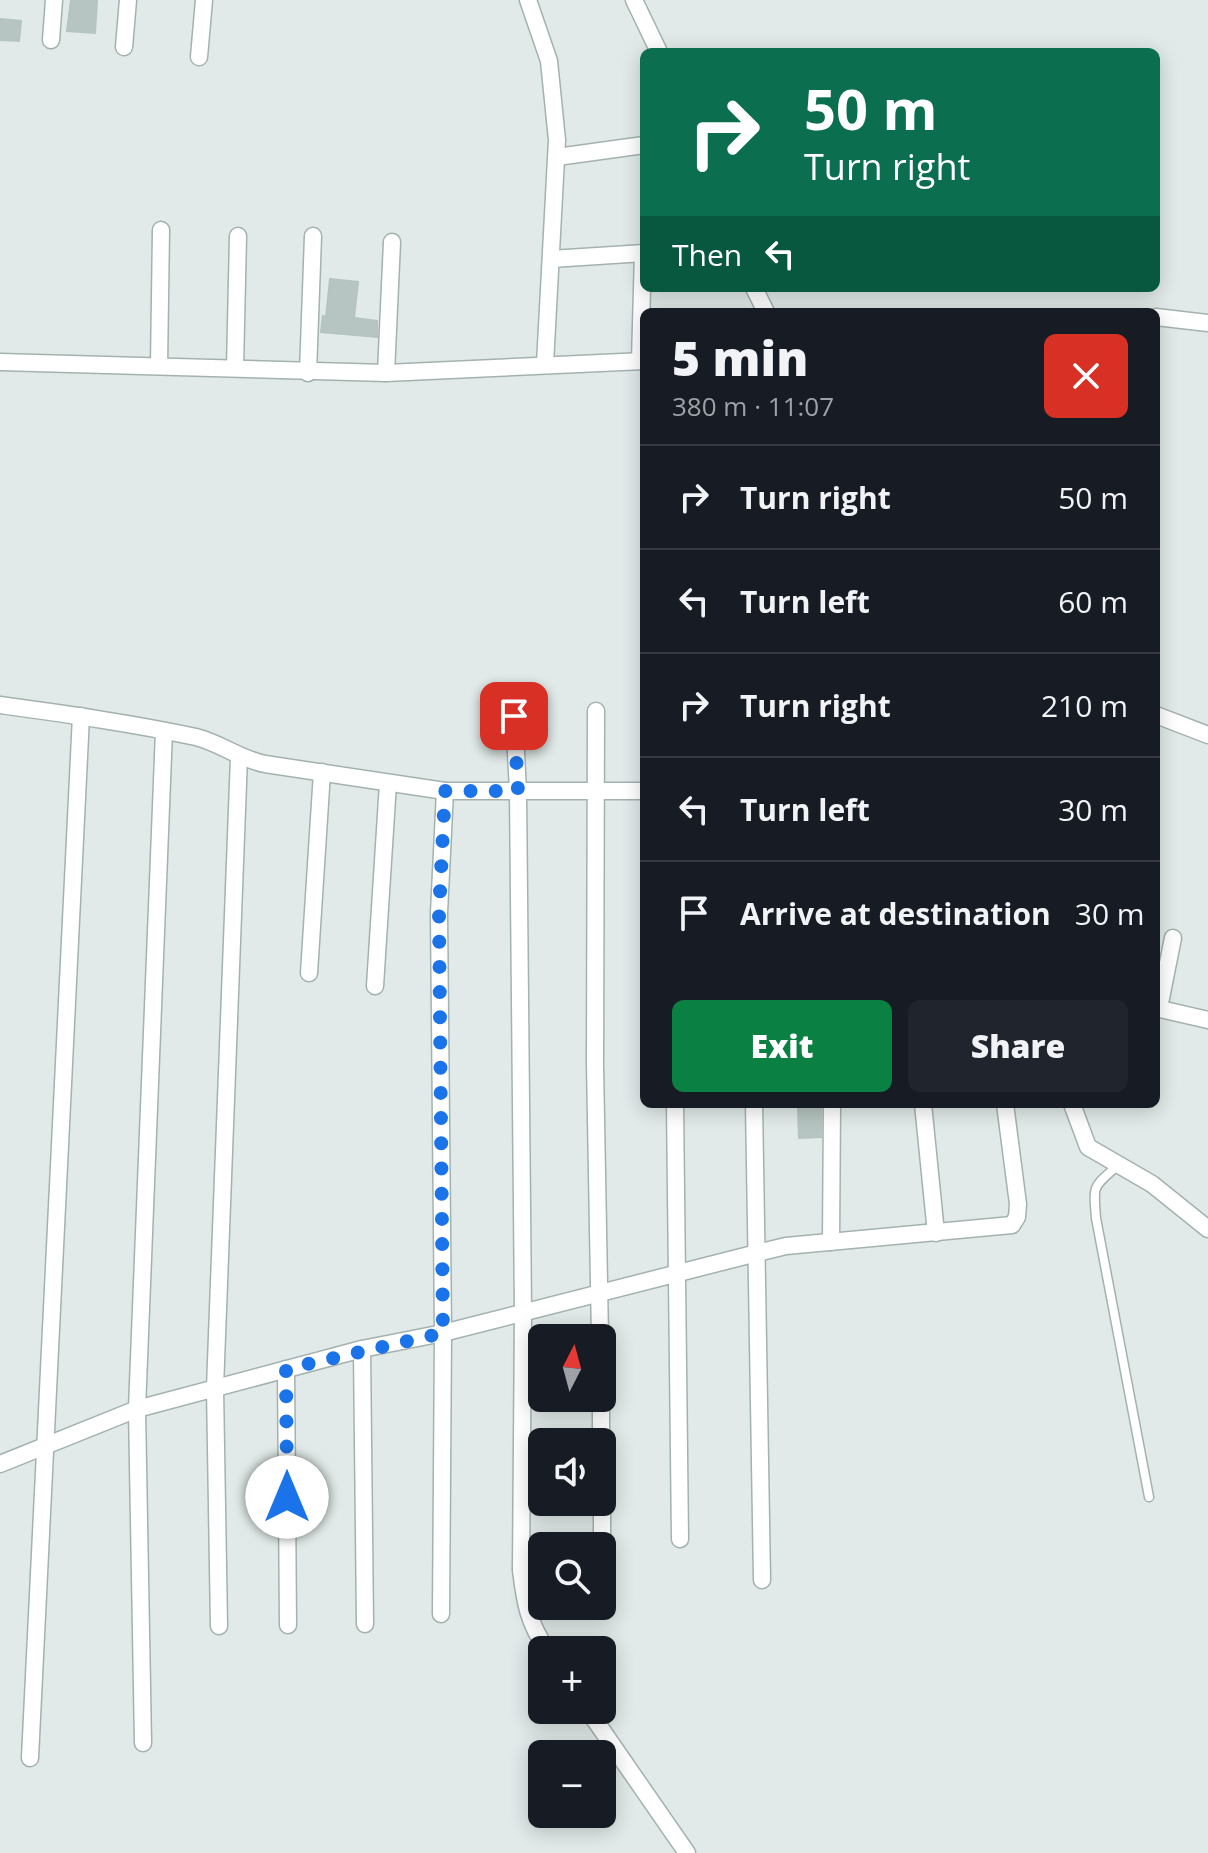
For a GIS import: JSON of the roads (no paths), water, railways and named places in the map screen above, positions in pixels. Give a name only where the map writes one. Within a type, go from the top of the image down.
[{"type":"street","points":[[51,40],[54,0]]},
{"type":"street","points":[[124,47],[128,0]]},
{"type":"street","points":[[199,57],[204,0]]},
{"type":"street","points":[[528,0],[549,61],[557,157],[545,364]]},
{"type":"street","points":[[634,0],[657,48]]},
{"type":"street","points":[[557,157],[640,146]]},
{"type":"street","points":[[159,366],[161,230]]},
{"type":"street","points":[[235,368],[238,236]]},
{"type":"street","points":[[308,373],[313,236]]},
{"type":"street","points":[[386,373],[392,242]]},
{"type":"street","points":[[551,259],[640,253]]},
{"type":"street","points":[[1160,317],[1208,323]]},
{"type":"street","points":[[0,362],[386,373],[640,361]]},
{"type":"street","points":[[0,705],[199,738],[239,757],[265,764],[445,791],[640,791]]},
{"type":"street","points":[[596,711],[595,1064],[600,1324]]},
{"type":"street","points":[[30,1758],[81,716]]},
{"type":"street","points":[[514,716],[518,791],[523,1313],[521,1570],[525,1608],[538,1636]]},
{"type":"street","points":[[1160,717],[1208,735]]},
{"type":"street","points":[[143,1743],[137,1409],[164,731]]},
{"type":"street","points":[[219,1626],[215,1388],[239,757]]},
{"type":"street","points":[[309,973],[322,772]]},
{"type":"street","points":[[375,986],[388,783]]},
{"type":"street","points":[[441,1614],[443,1333],[439,913],[445,791]]},
{"type":"street","points":[[1160,999],[1173,938]]},
{"type":"street","points":[[1160,1008],[1208,1020]]},
{"type":"street","points":[[675,1108],[680,1539]]},
{"type":"street","points":[[754,1108],[762,1580]]},
{"type":"street","points":[[831,1242],[832,1108]]},
{"type":"street","points":[[923,1108],[936,1233]]},
{"type":"street","points":[[0,1464],[137,1409],[362,1349],[443,1333],[786,1246],[1012,1225],[1017,1217],[1018,1204],[1006,1108]]},
{"type":"street","points":[[1073,1108],[1088,1147],[1152,1184],[1208,1229]]},
{"type":"street","points":[[362,1349],[365,1624]]},
{"type":"street","points":[[286,1369],[288,1625]]},
{"type":"street","points":[[598,1724],[687,1853]]},
{"type":"lane","points":[[1118,1165],[1099,1180],[1094,1194],[1096,1218],[1149,1497]]}]
